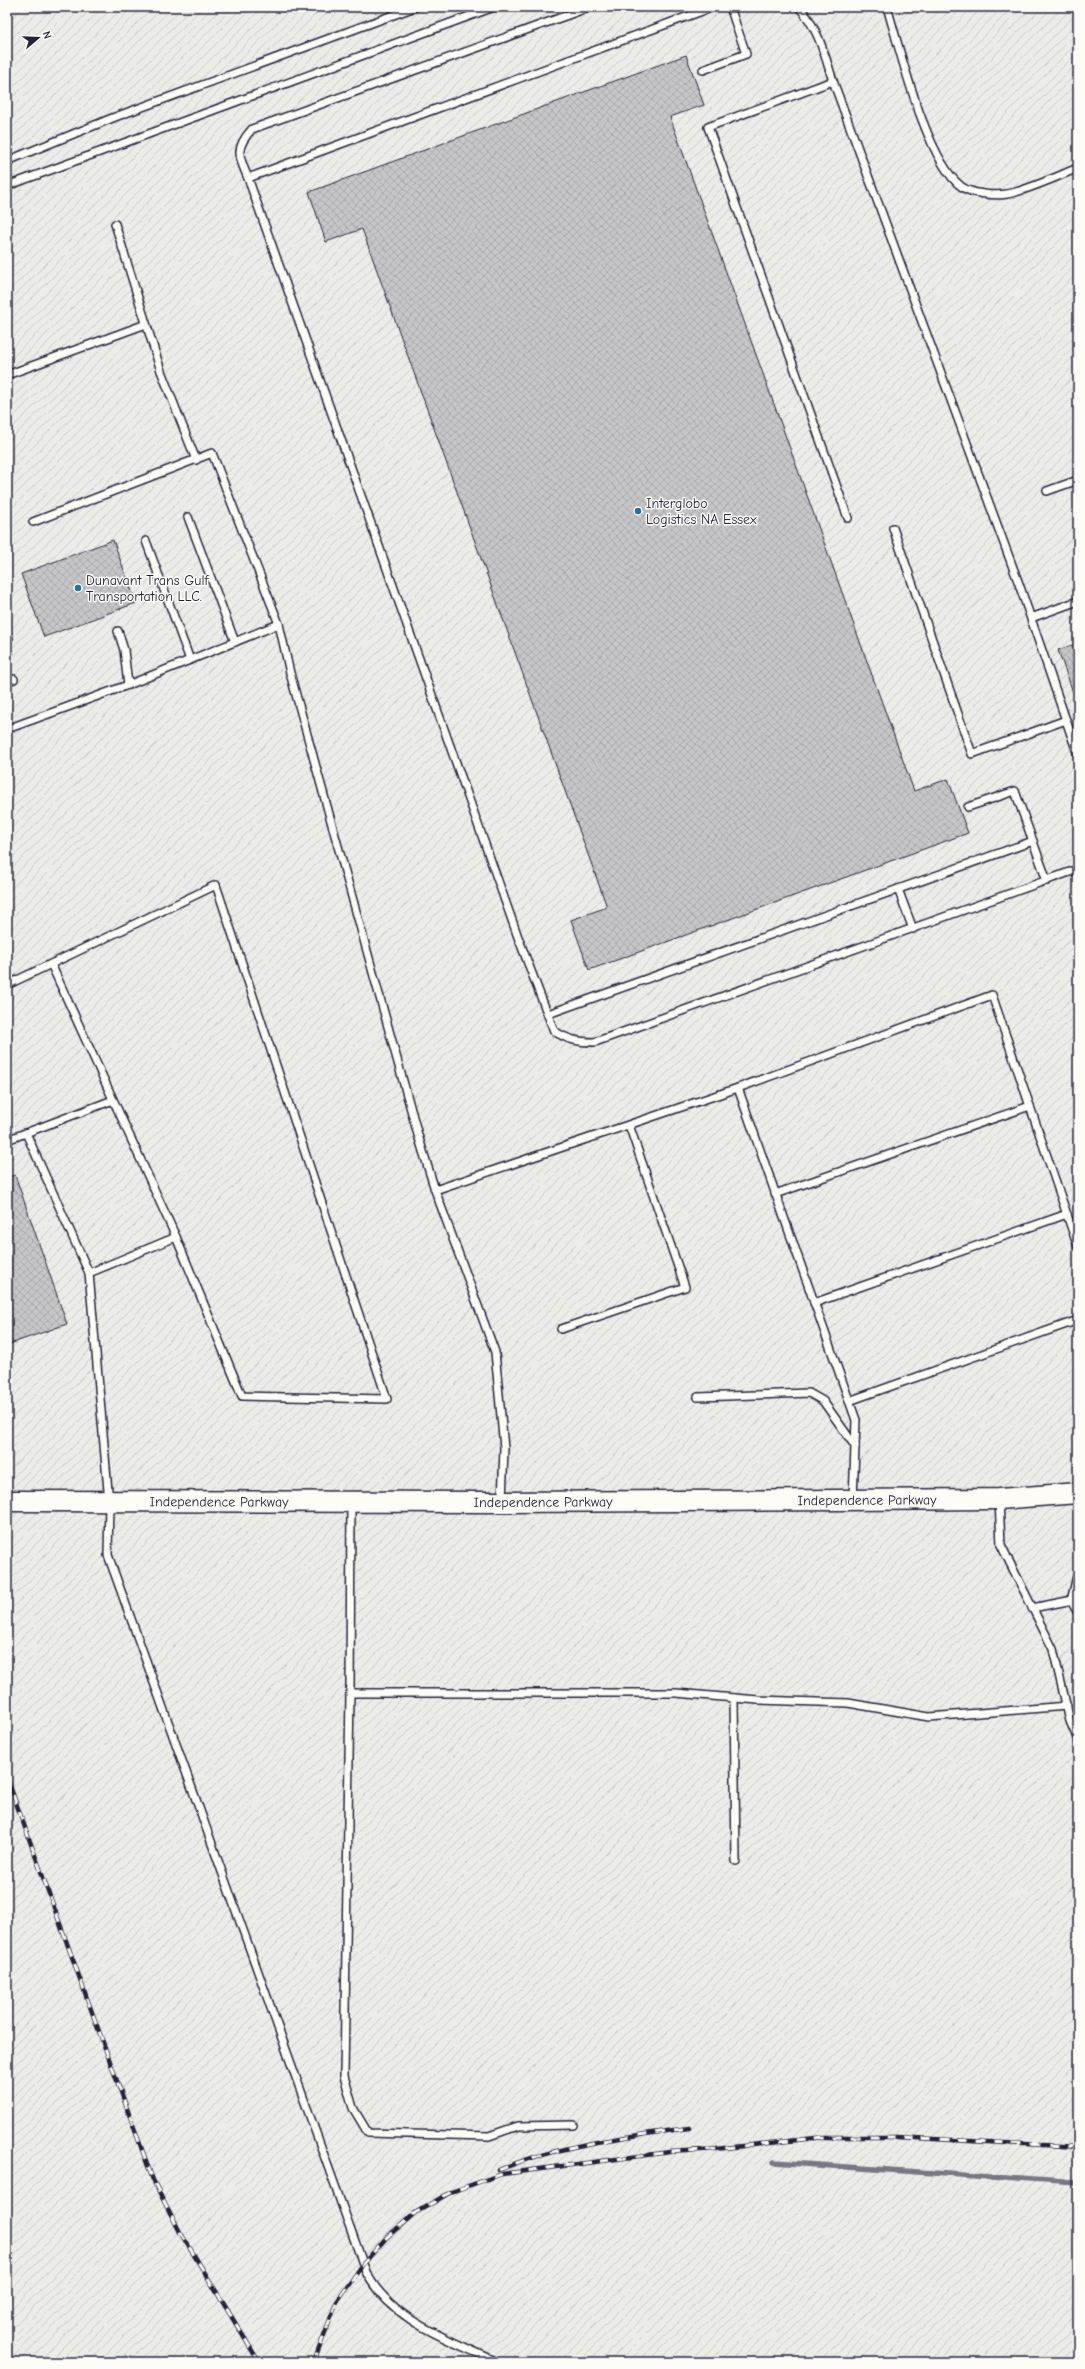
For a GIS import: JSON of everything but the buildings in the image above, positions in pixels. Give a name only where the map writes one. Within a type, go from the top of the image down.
[{"type":"main road","name":"Independence Parkway","points":[[7,1501],[502,1502],[999,1499],[1078,1493]]},
{"type":"lane","points":[[7,161],[115,117],[415,7]]},
{"type":"lane","points":[[7,186],[494,7]]},
{"type":"lane","points":[[590,7],[252,129],[240,143],[240,160],[248,178],[518,937],[554,1031],[565,1038],[578,1042],[595,1042],[1078,869]]},
{"type":"lane","points":[[248,178],[713,7]]},
{"type":"lane","points":[[703,70],[746,54],[730,7]]},
{"type":"lane","points":[[799,7],[806,15],[820,43],[1031,618],[1078,755]]},
{"type":"lane","points":[[887,7],[923,121],[941,164],[963,188],[986,194],[1007,194],[1078,168]]},
{"type":"lane","points":[[833,81],[708,127],[848,518]]},
{"type":"lane","points":[[116,224],[161,371],[196,460]]},
{"type":"lane","points":[[7,375],[146,324]]},
{"type":"lane","points":[[33,522],[212,454],[279,624],[292,680],[418,1135],[435,1190],[494,1352],[504,1448],[502,1502]]},
{"type":"lane","points":[[1047,491],[1078,480]]},
{"type":"lane","points":[[188,517],[235,642]]},
{"type":"lane","points":[[894,528],[972,754],[1066,720]]},
{"type":"lane","points":[[146,541],[190,660]]},
{"type":"lane","points":[[1031,618],[1078,601]]},
{"type":"lane","points":[[7,729],[128,685],[279,624]]},
{"type":"lane","points":[[118,631],[124,650],[128,685]]},
{"type":"lane","points":[[968,807],[1015,791],[1047,880]]},
{"type":"lane","points":[[548,1014],[1033,841]]},
{"type":"lane","points":[[7,985],[216,885],[387,1399],[242,1396],[176,1237],[51,964]]},
{"type":"lane","points":[[898,889],[913,929]]},
{"type":"lane","points":[[435,1190],[738,1088],[992,995],[1078,1247]]},
{"type":"lane","points":[[738,1088],[856,1420],[853,1500]]},
{"type":"lane","points":[[7,1140],[113,1100]]},
{"type":"lane","points":[[775,1194],[1030,1106]]},
{"type":"lane","points":[[561,1329],[685,1287],[629,1125]]},
{"type":"lane","points":[[26,1132],[89,1273],[109,1502],[108,1555],[366,2272],[375,2290],[390,2306],[410,2320],[497,2362]]},
{"type":"lane","points":[[814,1303],[1067,1214]]},
{"type":"lane","points":[[89,1273],[176,1237]]},
{"type":"lane","points":[[849,1401],[1078,1320]]},
{"type":"lane","points":[[698,1397],[809,1393],[823,1401],[855,1446]]},
{"type":"lane","points":[[999,1499],[1001,1545],[1053,1649],[1067,1706],[1078,1740]]},
{"type":"lane","points":[[351,1501],[350,1693],[344,2076],[353,2108],[368,2133],[489,2136],[518,2126],[574,2125]]},
{"type":"lane","points":[[1078,1572],[1075,1600],[1078,1613]]},
{"type":"lane","points":[[1032,1608],[1075,1600]]},
{"type":"lane","points":[[350,1693],[676,1693],[734,1698],[848,1704],[929,1717],[1067,1706]]},
{"type":"lane","points":[[734,1698],[736,1861]]},
{"type":"shaded area","points":[[7,7],[1078,7],[1078,2362],[7,2362]]},
{"type":"waterway","points":[[774,2162],[1078,2183]]},
{"type":"railway","points":[[7,1778],[153,2180],[180,2232],[259,2362]]},
{"type":"railway","points":[[499,2170],[543,2154],[567,2148],[617,2138],[689,2128]]},
{"type":"railway","points":[[314,2362],[336,2303],[363,2264],[387,2237],[415,2213],[451,2192],[502,2174],[670,2152],[716,2149],[824,2137],[898,2137],[1078,2147]]},
{"type":"place","name":"Interglobo Logistics NA Essex","points":[[638,511]]},
{"type":"place","name":"Dunavant Trans Gulf Transportation LLC.","points":[[78,588]]}]
